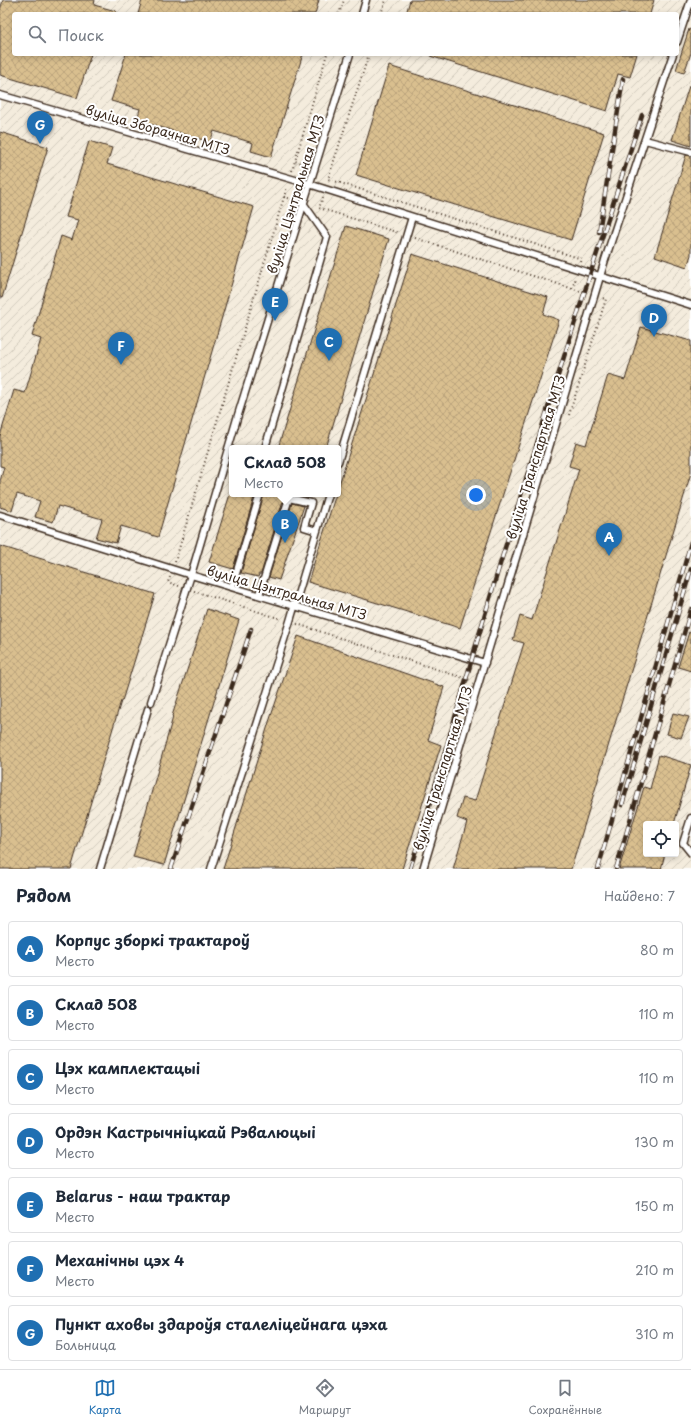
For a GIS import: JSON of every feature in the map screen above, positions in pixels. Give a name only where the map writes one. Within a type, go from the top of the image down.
[{"type":"lane","points":[[363,12],[366,0]]},
{"type":"lane","points":[[679,36],[691,0]]},
{"type":"lane","name":"вуліца Цэнтральная МТЗ","points":[[229,445],[349,56]]},
{"type":"lane","name":"вуліца Транспартная МТЗ","points":[[423,869],[600,277],[672,56]]},
{"type":"lane","name":"вуліца Зборачная МТЗ","points":[[0,95],[309,184],[691,305]]},
{"type":"lane","points":[[645,140],[691,152]]},
{"type":"lane","points":[[265,445],[327,237],[303,203]]},
{"type":"lane","points":[[341,452],[412,217]]},
{"type":"lane","name":"вуліца Цэнтральная МТЗ","points":[[229,446],[191,575],[485,663]]},
{"type":"lane","points":[[232,588],[259,497]]},
{"type":"lane","points":[[259,595],[290,497]]},
{"type":"lane","points":[[293,497],[311,503],[304,527],[317,531]]},
{"type":"lane","points":[[211,869],[295,606],[327,497]]},
{"type":"lane","points":[[0,515],[191,575],[151,702]]},
{"type":"lane","points":[[100,869],[148,709]]},
{"type":"lane","points":[[691,818],[683,843],[691,853]]},
{"type":"path","points":[[341,12],[344,0]]},
{"type":"path","points":[[382,12],[386,0]]},
{"type":"path","points":[[326,56],[168,582],[473,681]]},
{"type":"path","points":[[328,179],[582,259],[572,288],[319,208],[328,179],[331,172],[367,56]]},
{"type":"path","points":[[295,160],[331,172]]},
{"type":"shaded area","points":[[0,0],[691,0],[691,869],[0,869]]},
{"type":"building","points":[[3,0],[95,0],[94,5],[116,11],[12,12],[12,56],[90,56],[77,98],[0,75],[0,10]]},
{"type":"building","points":[[142,0],[319,0],[316,12],[139,12]]},
{"type":"building","points":[[410,0],[654,0],[651,12],[407,12]]},
{"type":"building","points":[[689,29],[691,30],[691,53],[684,73],[676,70]]},
{"type":"building","points":[[125,56],[302,56],[271,157],[251,151],[253,143],[214,131],[210,142],[137,120],[140,109],[111,101]]},
{"type":"building","points":[[430,56],[636,56],[630,77],[618,74],[607,111]]},
{"type":"building","points":[[389,66],[604,133],[571,240],[356,175]]},
{"type":"building","points":[[689,86],[691,87],[691,146],[672,140]]},
{"type":"building","points":[[0,132],[48,147],[2,298],[0,297]]},
{"type":"building","points":[[89,141],[112,148],[107,164],[254,207],[158,537],[121,526],[116,543],[96,538],[102,519],[58,506],[53,522],[35,517],[40,501],[17,494],[12,511],[0,507],[0,481],[4,467],[0,466],[0,436],[14,390],[25,393],[41,339],[32,336],[61,236],[72,240],[78,220],[66,217]]},
{"type":"building","points":[[686,155],[691,156],[691,255],[687,267],[655,256]]},
{"type":"building","points":[[346,226],[389,239],[327,445],[279,445]]},
{"type":"building","points":[[412,254],[548,297],[543,314],[559,320],[460,628],[308,582],[335,497],[341,497],[341,479]]},
{"type":"building","points":[[641,327],[691,341],[691,473],[571,869],[453,869],[467,822],[457,818],[463,798],[475,801],[524,643],[513,640],[520,616],[532,620],[579,469],[569,466],[576,442],[586,445],[608,375],[625,380]]},
{"type":"building","points":[[229,497],[254,497],[233,569],[209,562]]},
{"type":"building","points":[[263,497],[284,497],[261,574],[259,574],[258,577],[241,573]]},
{"type":"building","points":[[292,503],[304,506],[279,580],[269,577]]},
{"type":"building","points":[[0,546],[155,594],[121,701],[71,869],[0,869]]},
{"type":"building","points":[[207,609],[239,620],[164,865],[133,857],[173,717],[172,716]]},
{"type":"building","points":[[689,632],[691,633],[691,671],[678,667]]},
{"type":"building","points":[[298,636],[444,687],[428,740],[441,745],[402,869],[223,869],[269,722]]},
{"type":"building","points":[[673,713],[689,717],[681,738],[667,734]]},
{"type":"building","points":[[659,755],[691,765],[675,821],[643,821],[643,857],[664,857],[661,869],[619,869],[644,787],[650,789]]},
{"type":"railway","points":[[599,232],[623,79]]},
{"type":"railway","points":[[410,869],[522,492],[642,115]]},
{"type":"railway","points":[[598,869],[691,542]]},
{"type":"railway","points":[[622,805],[691,569]]},
{"type":"railway","points":[[616,869],[691,609]]},
{"type":"railway","points":[[171,869],[251,629]]},
{"type":"place","name":"Пункт аховы здароўя сталеліцейнага цэха","points":[[40,144]]},
{"type":"place","name":"Belarus - наш трактар","points":[[275,321]]},
{"type":"place","name":"Ордэн Кастрычніцкай Рэвалюцыі","points":[[654,337]]},
{"type":"place","name":"Цэх камплектацыі","points":[[329,361]]},
{"type":"place","name":"Механічны цэх 4","points":[[121,365]]},
{"type":"place","name":"Склад 508","points":[[285,543]]},
{"type":"place","name":"Корпус зборкі трактароў","points":[[609,556]]}]
